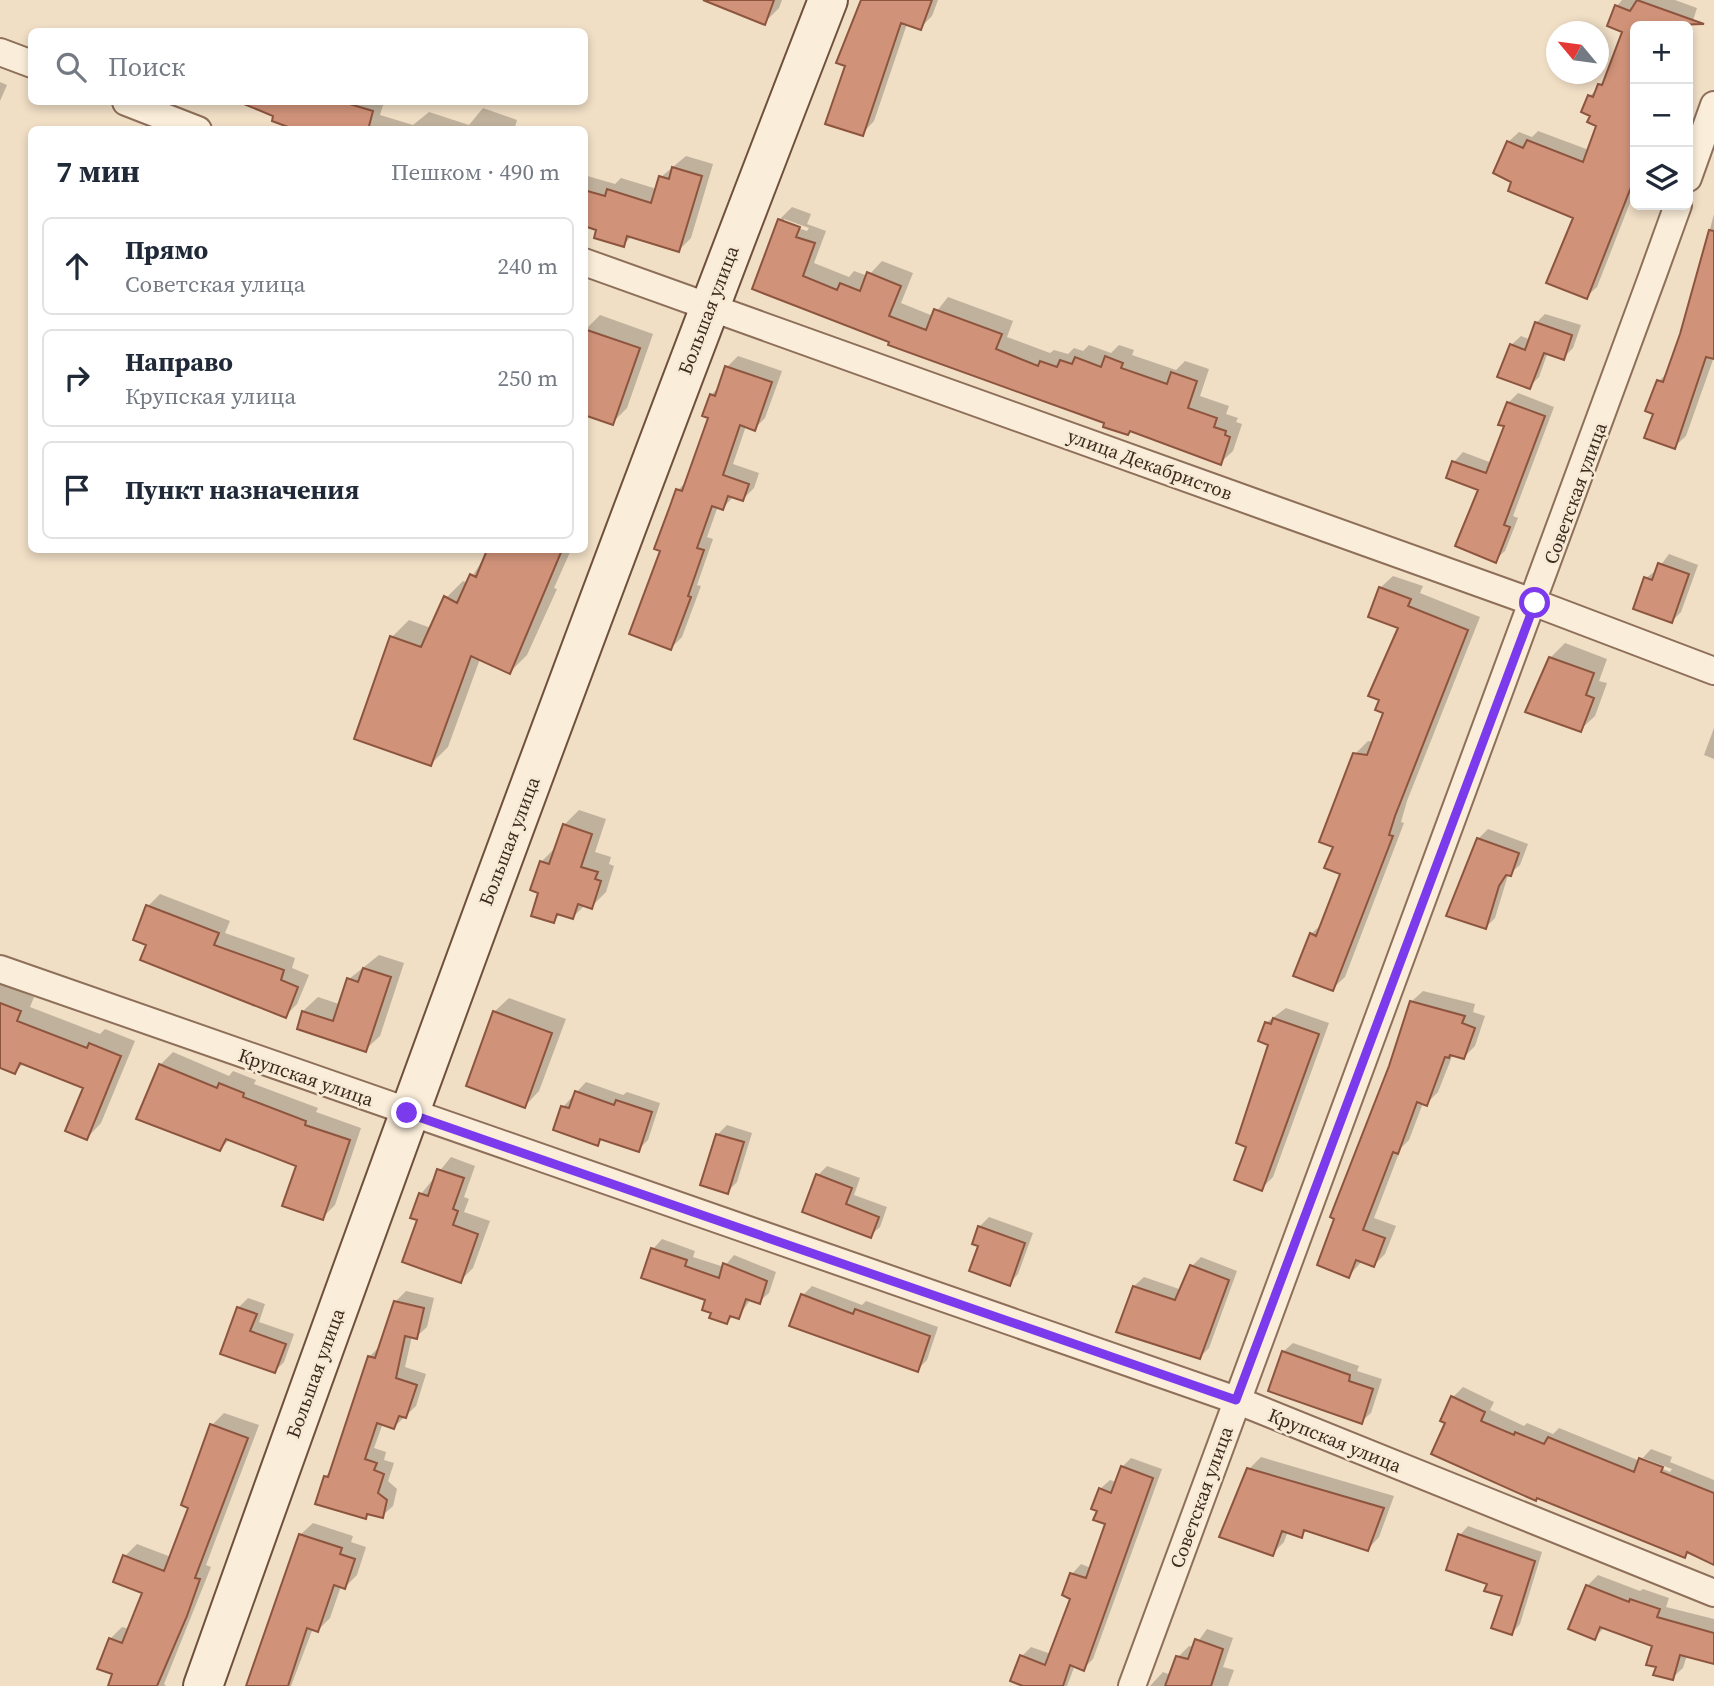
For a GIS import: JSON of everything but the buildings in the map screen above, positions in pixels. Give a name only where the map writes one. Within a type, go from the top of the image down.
[{"type":"street","name":"Большая улица","points":[[203,1686],[407,1113],[710,305],[828,0]]},
{"type":"street","points":[[0,52],[28,62]]},
{"type":"street","points":[[134,105],[188,126]]},
{"type":"street","points":[[1693,164],[1714,105]]},
{"type":"street","name":"Советская улица","points":[[1132,1686],[1236,1400],[1535,603],[1676,210]]},
{"type":"street","name":"улица Декабристов","points":[[588,263],[1535,603],[1714,671]]},
{"type":"street","name":"Крупская улица","points":[[0,969],[1236,1400],[1714,1593]]},
{"type":"route","points":[[407,1113],[1236,1400],[1535,603]]}]
